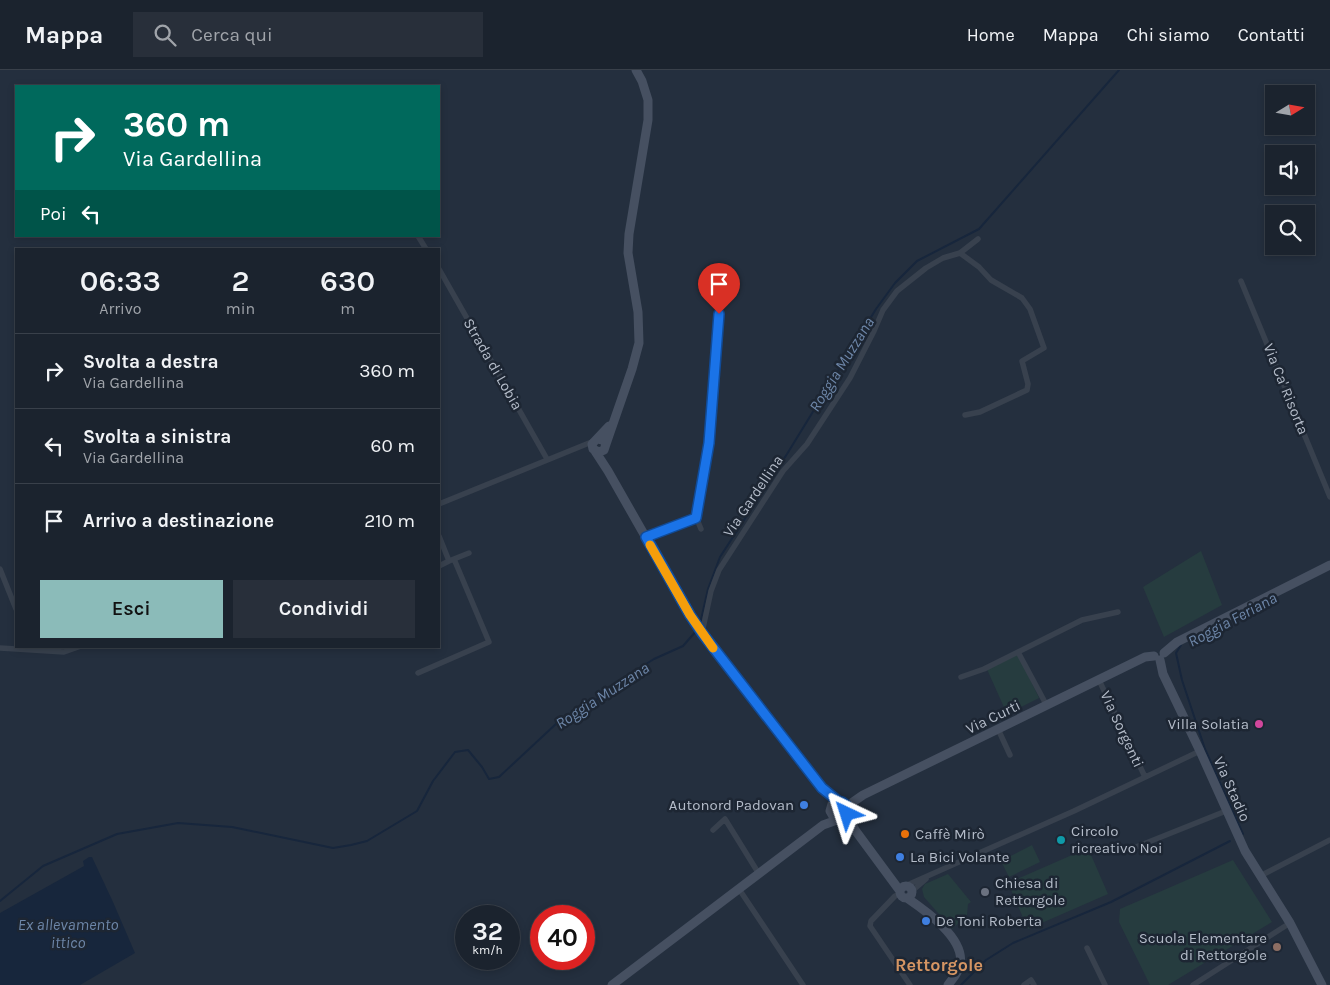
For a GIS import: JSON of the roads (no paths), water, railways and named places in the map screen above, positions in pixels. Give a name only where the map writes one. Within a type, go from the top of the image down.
[{"type":"street","points":[[636,70],[648,100],[648,120],[629,234],[628,253],[638,312],[639,343],[615,418],[599,445],[608,471],[700,630],[822,788],[838,801],[845,804],[854,830],[890,876],[949,933],[957,944],[961,954],[960,966],[948,985]]},
{"type":"street","points":[[419,237],[425,248]]},
{"type":"street","name":"Via Gardellina","points":[[700,630],[719,570],[783,471],[807,444],[850,378],[883,310],[897,291],[926,268],[943,258],[960,253],[978,240]]},
{"type":"street","points":[[960,253],[979,267],[991,280],[1022,298],[1030,309],[1044,348],[1022,361],[1028,384],[1027,390],[980,412],[965,415]]},
{"type":"street","name":"Strada di Lobia","points":[[440,271],[547,459]]},
{"type":"street","points":[[646,537],[696,518],[709,443],[722,276]]},
{"type":"street","name":"Via Ca' Risorta","points":[[1241,281],[1330,497]]},
{"type":"street","points":[[440,504],[574,447],[599,445]]},
{"type":"street","name":"Via Gardellina","points":[[696,518],[701,529]]},
{"type":"street","points":[[418,672],[489,642],[440,538]]},
{"type":"street","points":[[440,566],[469,553]]},
{"type":"street","name":"Via Curti","points":[[848,812],[853,802],[863,795],[1145,657],[1159,656],[1177,642],[1330,565]]},
{"type":"street","points":[[0,569],[15,606]]},
{"type":"street","points":[[961,676],[984,669],[1082,620],[1118,612]]},
{"type":"street","points":[[0,648],[33,648],[64,652],[75,648]]},
{"type":"street","points":[[1018,652],[1047,706]]},
{"type":"street","name":"Via Stadio","points":[[1159,656],[1163,674],[1245,851],[1290,923],[1322,985]]},
{"type":"street","name":"Via Sorgenti","points":[[1099,680],[1145,777]]},
{"type":"street","points":[[998,729],[1010,755]]},
{"type":"street","points":[[910,985],[870,926],[871,921],[895,896],[932,874],[1074,811],[1200,751]]},
{"type":"street","points":[[822,788],[832,816],[854,830]]},
{"type":"street","points":[[823,826],[832,804],[838,801]]},
{"type":"street","points":[[1131,849],[1226,810]]},
{"type":"street","points":[[612,985],[823,826],[845,818],[848,812]]},
{"type":"street","points":[[713,830],[725,819],[759,874]]},
{"type":"street","points":[[1260,876],[1330,840]]},
{"type":"street","points":[[739,889],[803,985]]},
{"type":"street","points":[[1193,985],[1290,923]]},
{"type":"street","points":[[1087,948],[1105,985]]},
{"type":"street","points":[[1024,985],[1031,980],[1034,985]]},
{"type":"water","name":"Ex allevamento ittico","points":[[92,857],[135,953],[80,985],[0,985],[0,913],[84,866],[83,861]]},
{"type":"waterway","name":"Roggia Muzzana","points":[[700,624],[708,589],[720,557],[787,454],[876,309],[895,283],[917,261],[979,229],[1119,70]]},
{"type":"waterway","name":"Roggia Muzzana","points":[[0,901],[43,866],[117,834],[178,823],[232,827],[333,848],[367,841],[417,811],[433,781],[455,752],[468,750],[489,779],[499,777],[557,723],[591,704],[625,677],[654,659],[683,646],[697,630]]},
{"type":"waterway","name":"Roggia Feriana","points":[[1181,645],[1176,653],[1182,680],[1205,749],[1243,834]]},
{"type":"waterway","name":"Roggia Feriana","points":[[961,985],[986,960],[1013,943],[1111,902],[1230,841]]},
{"type":"place","name":"Villa Solatia","points":[[1259,724]]},
{"type":"place","name":"Autonord Padovan","points":[[804,805]]},
{"type":"place","name":"Caffè Mirò","points":[[905,834]]},
{"type":"place","name":"Circolo ricreativo Noi","points":[[1061,840]]},
{"type":"place","name":"La Bici Volante","points":[[900,857]]},
{"type":"place","name":"Chiesa di Rettorgole","points":[[985,892]]},
{"type":"place","name":"De Toni Roberta","points":[[926,921]]},
{"type":"place","name":"Scuola Elementare di Rettorgole","points":[[1277,947]]},
{"type":"district","name":"Rettorgole","points":[[939,965]]}]
